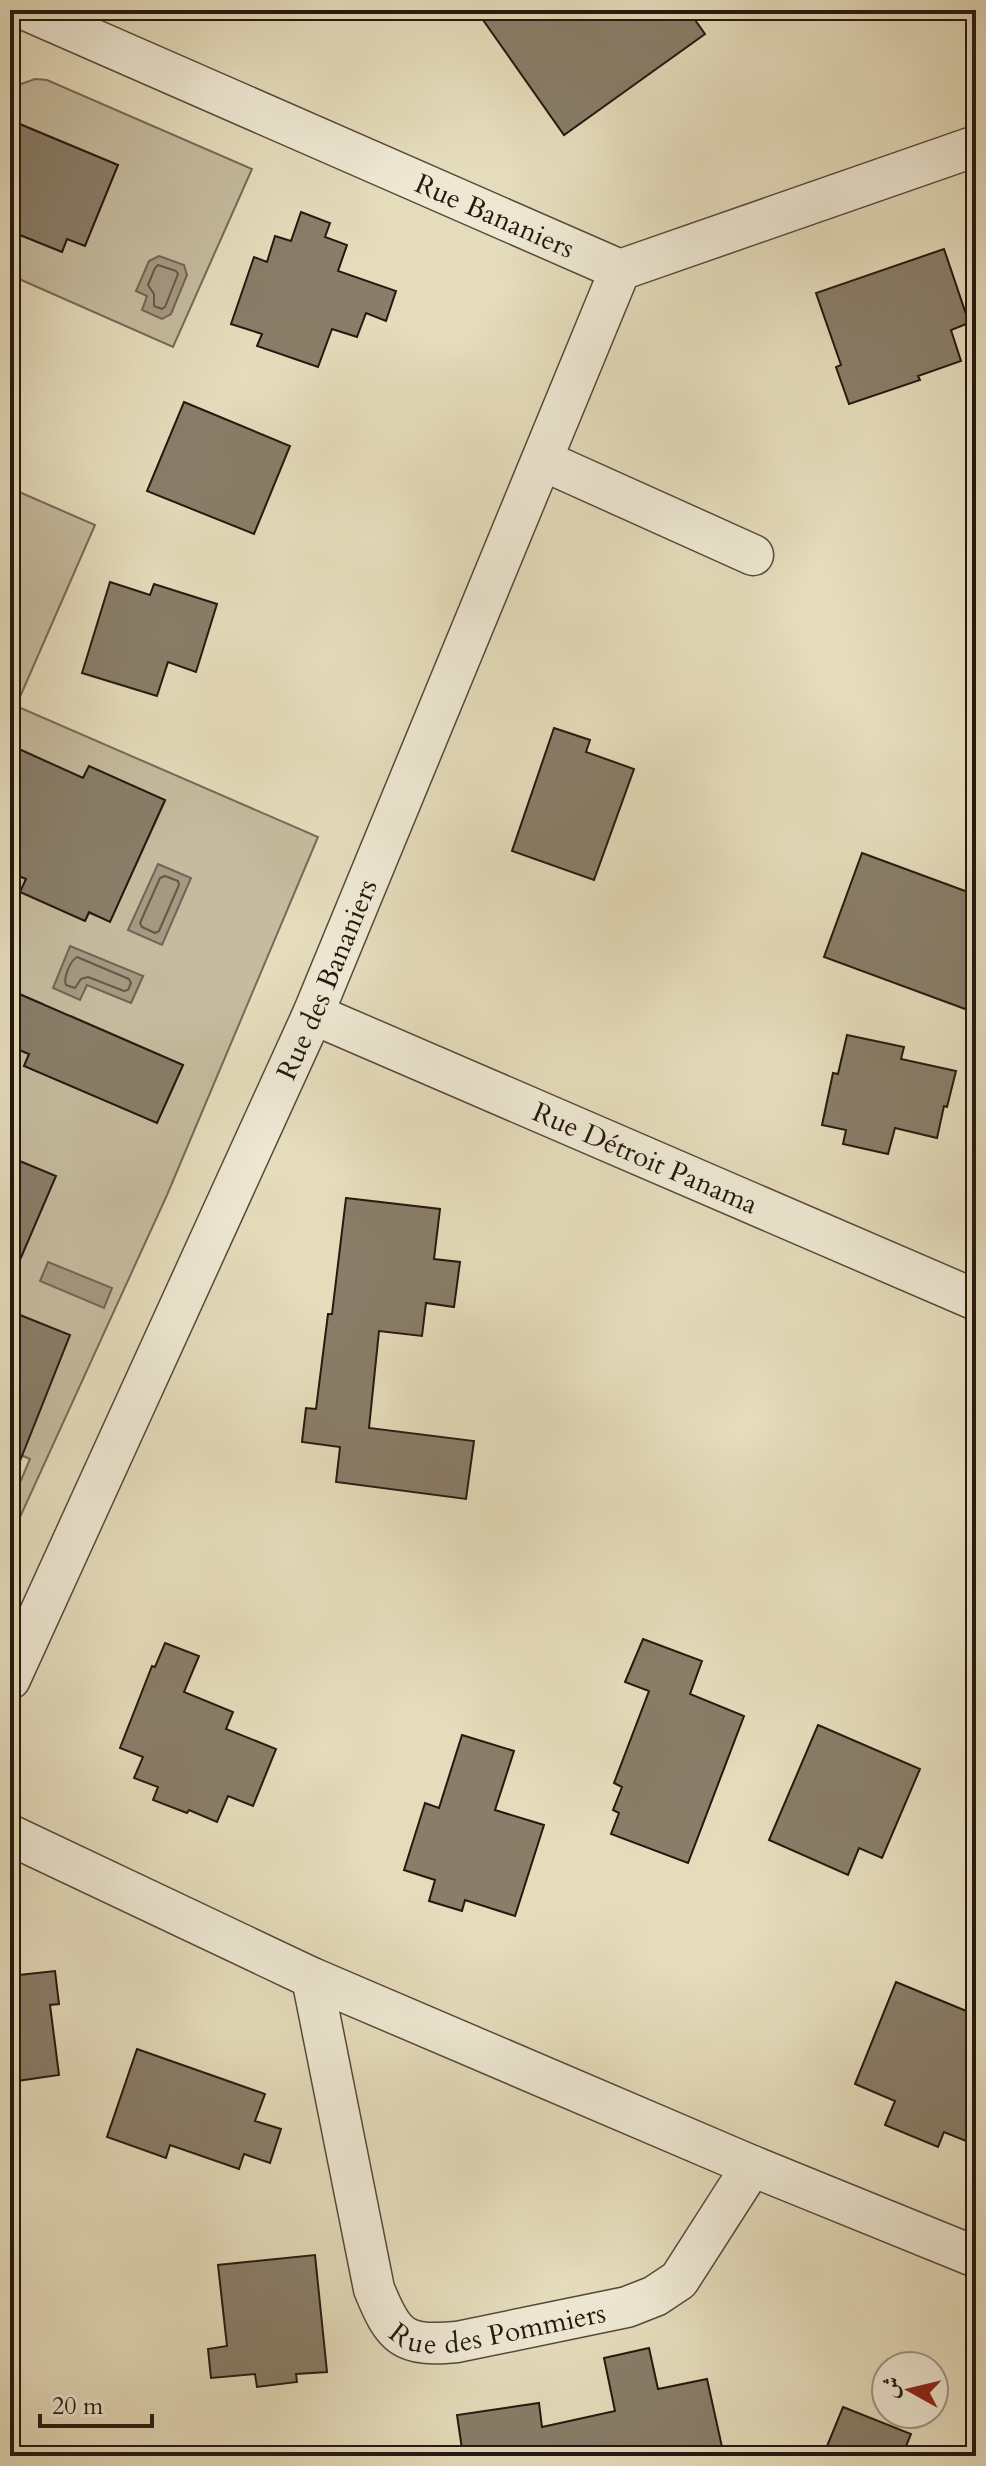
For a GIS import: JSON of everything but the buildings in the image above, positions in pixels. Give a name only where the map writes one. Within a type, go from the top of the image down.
[{"type":"street","name":"Rue Bananiers","points":[[26,10],[620,270]]},
{"type":"street","points":[[620,270],[976,146]]},
{"type":"street","name":"Rue des Bananiers","points":[[10,1679],[313,1014],[620,270]]},
{"type":"street","points":[[542,460],[753,555]]},
{"type":"street","name":"Rue Détroit Panama","points":[[313,1014],[976,1300]]},
{"type":"street","points":[[10,1835],[312,1978],[752,2166],[976,2257]]},
{"type":"street","name":"Rue des Pommiers","points":[[312,1978],[374,2289],[387,2320],[404,2339],[430,2344],[457,2342],[627,2307],[655,2296],[679,2280],[752,2166]]},
{"type":"shaded area","points":[[35,79],[47,80],[252,169],[173,347],[10,275],[10,231],[62,252],[67,239],[118,165],[13,121],[10,127],[10,88]]},
{"type":"shaded area","points":[[10,488],[95,525],[16,706],[318,837],[167,1195],[10,1539],[10,1506],[30,1459],[10,1450],[10,1253],[21,1257],[55,1177],[10,1157],[10,1046],[29,1054],[25,1066],[157,1123],[183,1065],[71,1016],[37,1020],[43,1004],[10,990],[10,872],[26,879],[21,892],[85,921],[89,913],[110,921],[165,801],[89,766],[83,778],[10,745]],"holes":[[[143,976],[131,1003],[86,984]]]},
{"type":"water","points":[[159,256],[184,265],[187,275],[171,314],[162,319],[142,310],[147,296],[136,291],[149,261]]},
{"type":"water","points":[[158,864],[191,878],[162,945],[128,930]]},
{"type":"water","points":[[70,946],[143,976],[131,1003],[87,985],[80,1000],[53,988]]},
{"type":"water","points":[[48,1262],[112,1288],[104,1308],[40,1281]]}]
